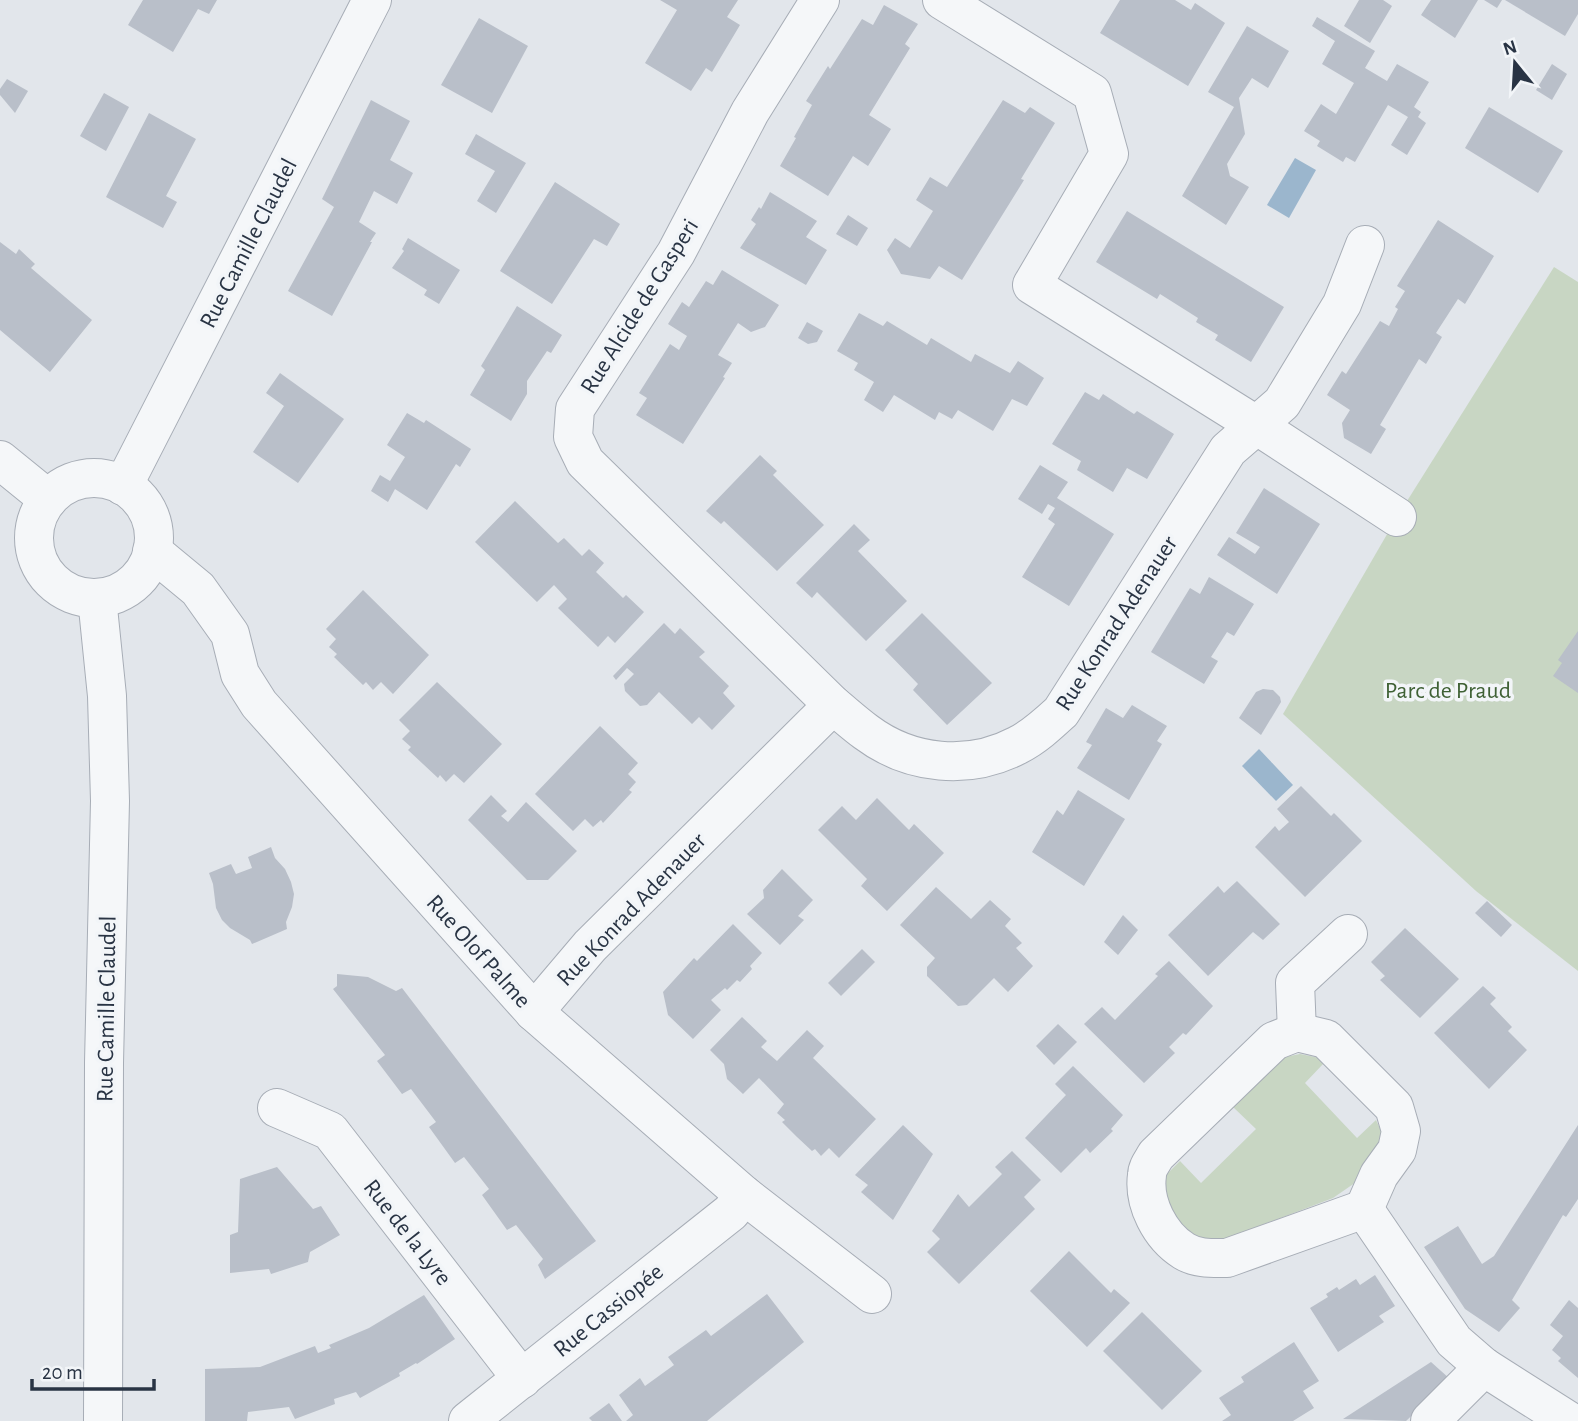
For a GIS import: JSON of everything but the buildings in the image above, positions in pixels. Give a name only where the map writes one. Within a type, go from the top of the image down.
[{"type":"street","name":"Rue Camille Claudel","points":[[123,486],[372,0]]},
{"type":"street","name":"Rue Alcide de Gasperi","points":[[820,0],[750,112],[676,253],[575,409],[573,437],[585,462],[833,705]]},
{"type":"street","points":[[942,0],[1092,93],[1109,155],[1032,285],[1397,517]]},
{"type":"street","name":"Rue Konrad Adenauer","points":[[534,1012],[590,946],[833,705],[868,734],[900,751],[928,760],[959,762],[993,755],[1019,745],[1042,729],[1060,712],[1228,450],[1282,403],[1342,304],[1365,245]]},
{"type":"street","points":[[0,460],[48,499]]},
{"type":"street","points":[[102,479],[123,486],[137,497],[147,511],[153,535],[152,551],[144,570],[128,587],[113,594],[79,596],[64,590],[41,566],[34,546],[39,513],[48,499],[62,487],[81,480],[102,479]]},
{"type":"street","name":"Rue Olof Palme","points":[[152,551],[198,589],[230,634],[240,674],[259,704],[534,1012],[744,1195],[872,1294]]},
{"type":"street","name":"Rue Camille Claudel","points":[[97,597],[107,696],[110,801],[104,1063],[103,1421]]},
{"type":"street","points":[[1297,1032],[1295,983],[1348,934]]},
{"type":"street","points":[[1297,1032],[1326,1040],[1394,1107],[1401,1131],[1397,1150],[1379,1175],[1364,1209],[1227,1258],[1203,1258],[1184,1251],[1167,1237],[1154,1217],[1146,1189],[1147,1172],[1156,1155],[1274,1041],[1297,1032]]},
{"type":"street","name":"Rue de la Lyre","points":[[277,1108],[330,1131],[522,1379]]},
{"type":"street","name":"Rue Cassiopée","points":[[468,1421],[731,1212],[744,1195]]},
{"type":"street","points":[[1364,1209],[1444,1328],[1467,1353],[1484,1367],[1569,1421]]},
{"type":"street","points":[[1430,1421],[1484,1367]]},
{"type":"green space","name":"Parc de Praud","points":[[1554,267],[1578,282],[1578,971],[1476,891],[1283,714],[1397,517]]},
{"type":"green space","points":[[1300,1054],[1320,1058],[1324,1063],[1305,1083],[1357,1138],[1376,1120],[1384,1137],[1362,1178],[1333,1198],[1209,1245],[1170,1217],[1160,1181],[1180,1161],[1201,1183],[1256,1129],[1233,1107],[1285,1057]]},
{"type":"water","points":[[1295,158],[1316,170],[1289,218],[1267,205]]},
{"type":"water","points":[[1259,749],[1293,785],[1276,801],[1242,766]]}]
